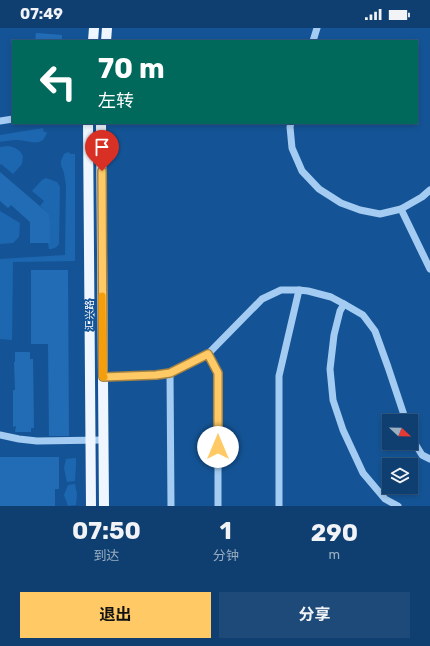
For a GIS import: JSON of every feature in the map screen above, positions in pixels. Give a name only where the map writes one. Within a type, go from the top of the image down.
[{"type":"main road","points":[[93,40],[94,28]]},
{"type":"main road","points":[[106,40],[107,28]]},
{"type":"main road","points":[[88,124],[91,506]]},
{"type":"main road","name":"汇兴路","points":[[101,124],[104,506]]},
{"type":"street","points":[[313,40],[316,28]]},
{"type":"street","points":[[0,121],[12,119]]},
{"type":"street","points":[[291,124],[292,148],[302,171],[319,189],[341,203],[360,210],[380,214],[401,209],[422,197],[430,190]]},
{"type":"street","points":[[401,209],[430,269]]},
{"type":"street","points":[[103,377],[170,373],[208,354],[262,299],[281,290],[308,291],[331,298],[363,315],[375,331],[404,414]]},
{"type":"street","points":[[279,506],[279,376],[299,290]]},
{"type":"street","points":[[344,304],[340,311],[334,336],[330,369],[333,400],[343,430],[363,473],[385,499],[398,506]]},
{"type":"street","points":[[208,354],[218,373],[218,506]]},
{"type":"street","points":[[170,373],[171,506]]},
{"type":"street","points":[[0,435],[28,440],[103,440]]},
{"type":"street","points":[[418,448],[422,455],[430,459]]},
{"type":"shaded area","points":[[43,128],[44,132],[47,132],[42,141],[34,142],[16,140],[0,142],[0,135]]},
{"type":"shaded area","points":[[8,146],[17,149],[23,156],[22,164],[13,174],[1,164],[0,165],[0,147]]},
{"type":"shaded area","points":[[69,152],[70,154],[75,154],[75,261],[13,262],[12,340],[0,339],[0,259],[65,255],[66,185],[61,161],[64,154]]},
{"type":"shaded area","points":[[46,178],[57,182],[60,187],[59,244],[50,249],[48,243],[50,243],[49,214],[40,206],[44,201],[32,191],[42,180]]},
{"type":"shaded area","points":[[0,211],[20,223],[19,237],[13,243],[0,244]]},
{"type":"shaded area","points":[[76,458],[75,481],[67,482],[64,468],[66,459]]},
{"type":"shaded area","points":[[75,484],[77,494],[76,505],[68,506],[64,495],[68,485]]},
{"type":"building","points":[[36,33],[62,35],[62,40],[35,40]]},
{"type":"building","points":[[0,172],[49,214],[50,243],[30,243],[30,222],[11,205],[8,208],[0,201]]},
{"type":"building","points":[[31,270],[68,270],[69,436],[49,436],[48,344],[31,344]]},
{"type":"building","points":[[15,352],[30,352],[30,359],[33,359],[34,428],[31,428],[31,432],[15,432],[16,426],[13,427]]},
{"type":"building","points":[[0,457],[59,457],[59,489],[55,489],[55,506],[0,506]]},
{"type":"slow traffic","points":[[102,296],[104,377]]},
{"type":"route","points":[[102,171],[103,377],[170,373],[208,354],[218,373],[218,447]]}]
